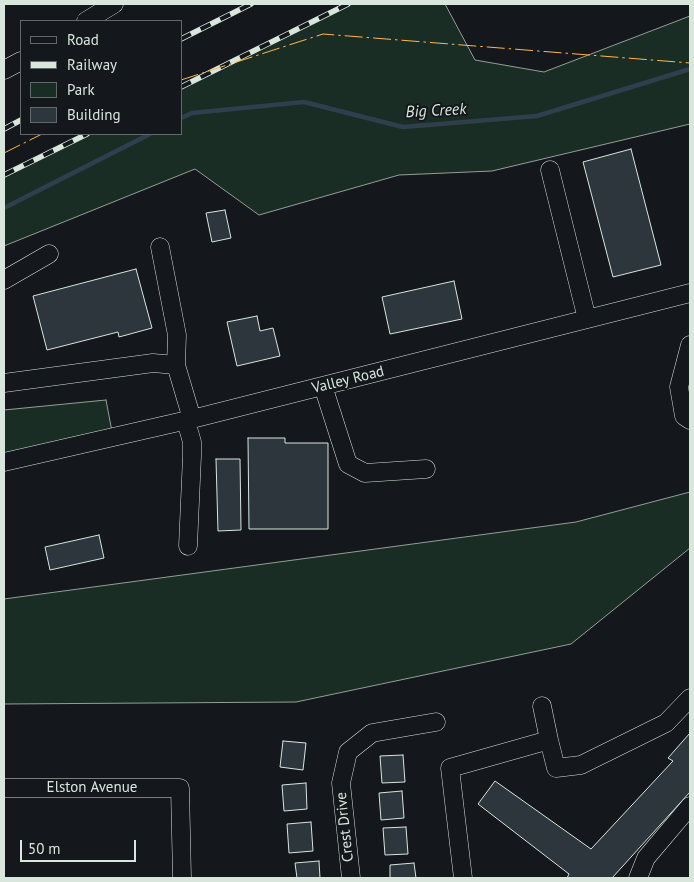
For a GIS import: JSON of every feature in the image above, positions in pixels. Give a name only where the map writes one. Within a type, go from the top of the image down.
[{"type":"street","points":[[88,20],[114,4]]},
{"type":"street","points":[[4,70],[20,62]]},
{"type":"street","points":[[550,170],[588,319]]},
{"type":"street","points":[[160,248],[177,335],[176,365],[189,420],[192,442],[188,546]]},
{"type":"street","points":[[4,280],[49,254]]},
{"type":"street","name":"Valley Road","points":[[4,462],[189,420],[690,293]]},
{"type":"street","points":[[690,344],[679,387],[684,416],[690,420]]},
{"type":"street","points":[[4,383],[154,363],[176,365]]},
{"type":"street","points":[[323,386],[348,464],[365,474],[426,469]]},
{"type":"street","points":[[542,706],[556,768],[581,764],[666,723],[690,698]]},
{"type":"street","name":"Crest Drive","points":[[351,878],[341,784],[348,752],[372,733],[436,722]]},
{"type":"street","points":[[463,878],[450,768],[549,740]]},
{"type":"street","name":"Elston Avenue","points":[[4,788],[180,788],[182,878]]},
{"type":"street","points":[[638,878],[646,858],[690,806]]},
{"type":"green space","points":[[348,4],[445,4],[475,60],[544,72],[690,16],[690,124],[492,171],[399,175],[259,215],[195,169],[4,246],[4,175],[85,135],[182,135],[182,87]]},
{"type":"green space","points":[[106,400],[113,437],[4,462],[4,410]]},
{"type":"green space","points":[[690,492],[690,548],[571,644],[296,702],[4,704],[4,599],[576,522]]},
{"type":"building","points":[[631,149],[661,265],[613,277],[583,162]]},
{"type":"building","points":[[225,210],[231,238],[212,242],[206,213]]},
{"type":"building","points":[[136,269],[152,328],[119,337],[118,332],[47,350],[33,296]]},
{"type":"building","points":[[454,281],[462,319],[390,334],[382,297]]},
{"type":"building","points":[[257,316],[260,331],[273,328],[280,356],[237,366],[227,322]]},
{"type":"building","points":[[248,438],[285,438],[285,443],[328,443],[328,529],[249,529]]},
{"type":"building","points":[[216,459],[240,459],[241,530],[218,531]]},
{"type":"building","points":[[99,535],[104,558],[50,570],[45,547]]},
{"type":"building","points":[[690,733],[690,792],[612,878],[567,878],[569,874],[478,804],[495,781],[591,849],[673,761],[668,758]]},
{"type":"building","points":[[283,741],[306,743],[303,770],[280,767]]},
{"type":"building","points":[[403,755],[405,782],[382,783],[380,756]]},
{"type":"building","points":[[306,783],[307,809],[284,811],[282,785]]},
{"type":"building","points":[[402,791],[404,818],[381,820],[379,793]]},
{"type":"building","points":[[311,822],[313,851],[289,853],[287,824]]},
{"type":"building","points":[[406,827],[408,854],[385,855],[383,828]]},
{"type":"building","points":[[319,861],[320,878],[297,878],[295,863]]},
{"type":"building","points":[[414,863],[416,878],[390,878],[390,865]]},
{"type":"waterway","name":"Big Creek","points":[[182,118],[192,113],[304,102],[403,127],[537,116],[690,69]]},
{"type":"waterway","name":"Big Creek","points":[[4,208],[148,135]]},
{"type":"railway","points":[[182,38],[251,4]]},
{"type":"railway","points":[[182,87],[348,4]]},
{"type":"railway","points":[[4,129],[20,121]]},
{"type":"railway","points":[[4,175],[85,135]]},
{"type":"power","points":[[182,80],[323,34],[690,63]]},
{"type":"power","points":[[4,153],[40,135]]}]
